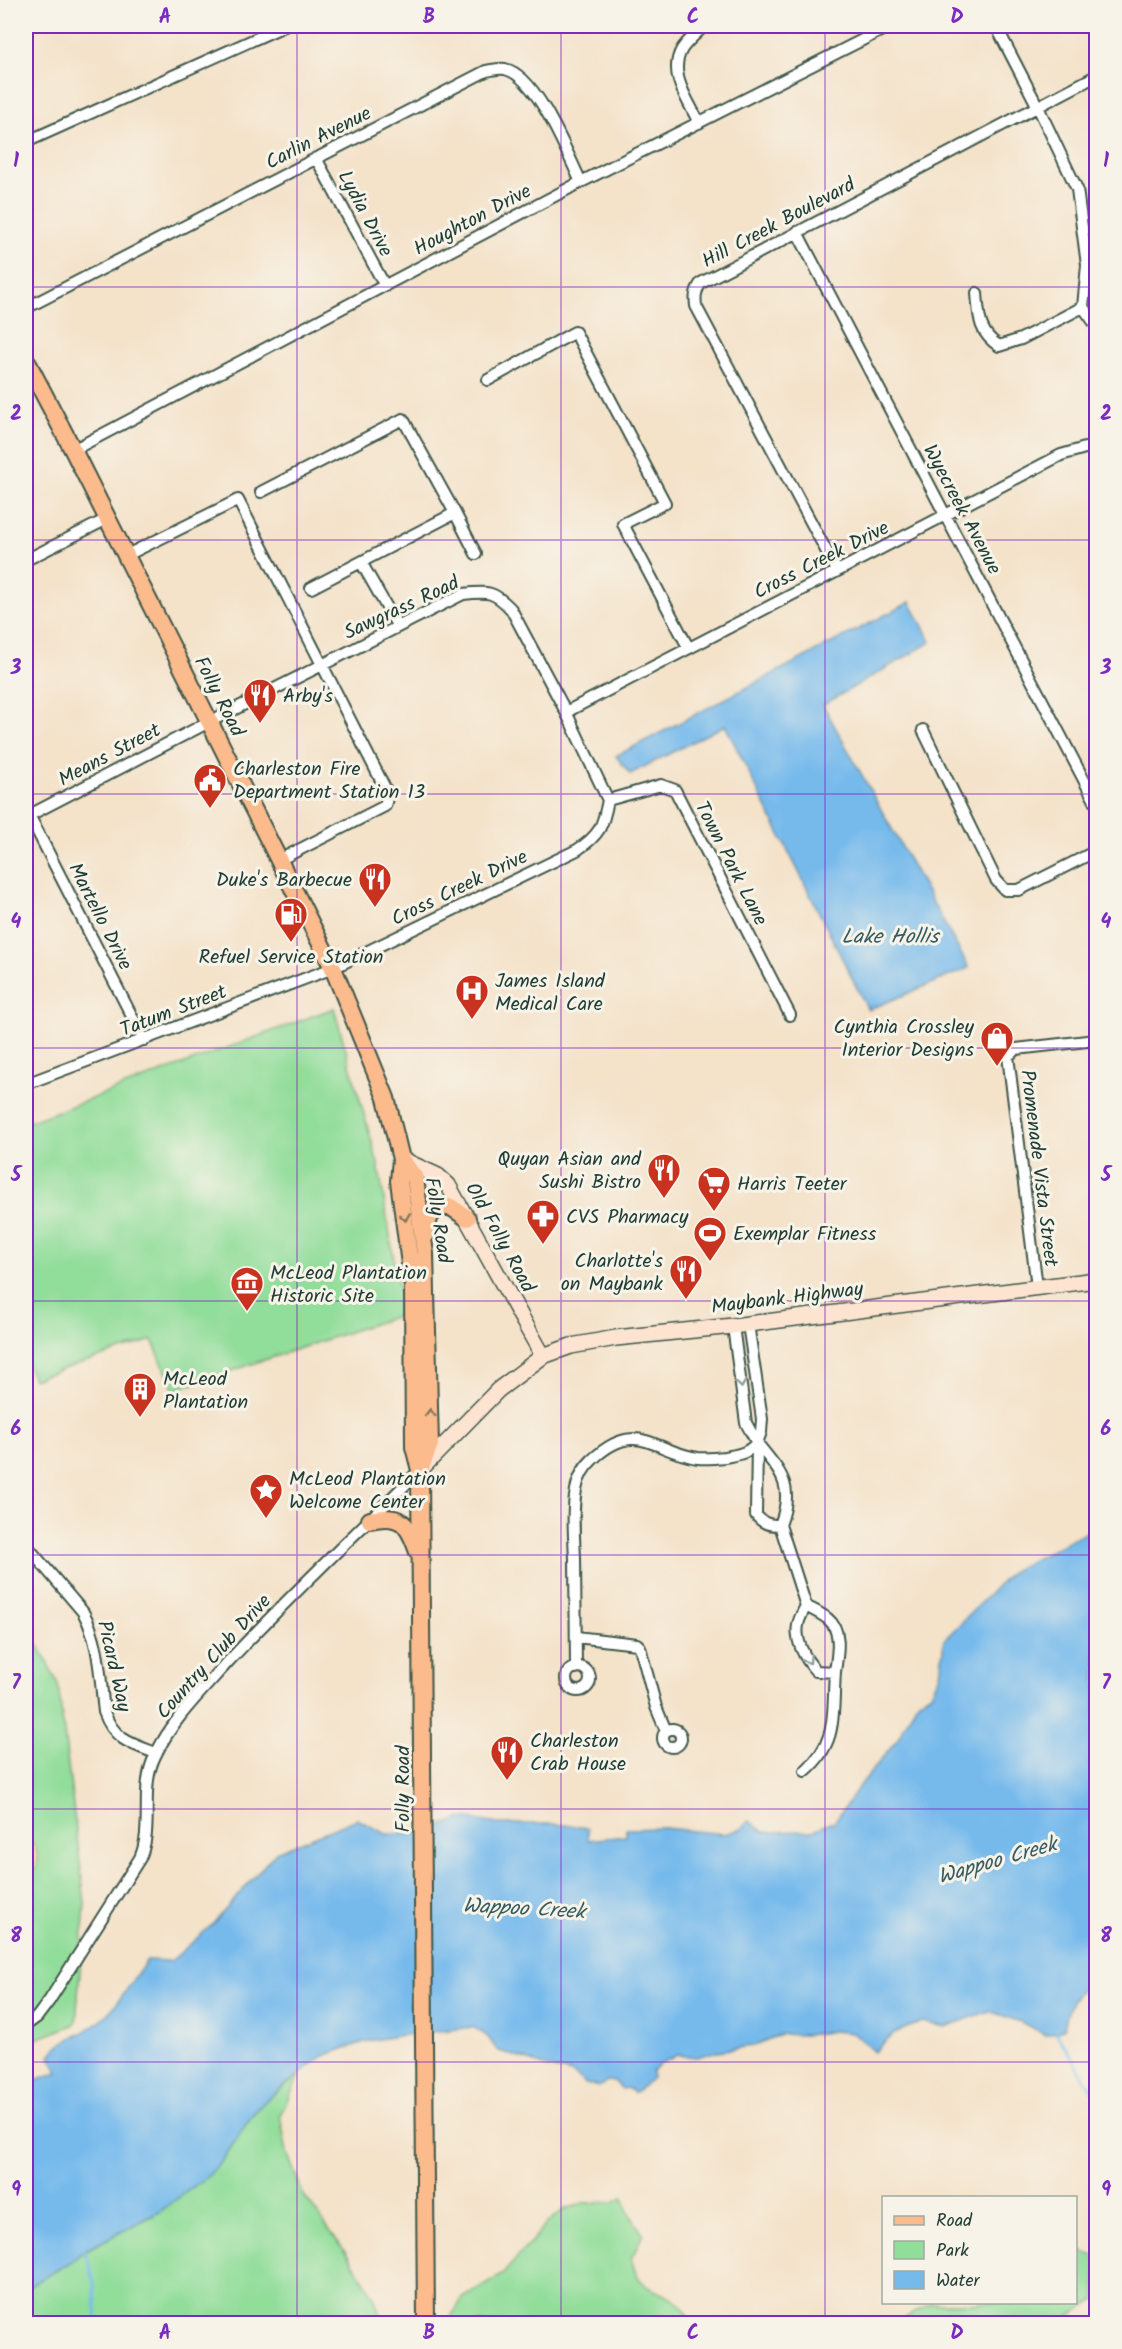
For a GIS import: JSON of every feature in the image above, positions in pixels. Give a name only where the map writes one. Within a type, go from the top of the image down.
[{"type":"main road","name":"Folly Road","points":[[26,360],[333,968],[386,1098],[401,1159],[399,1181],[412,1287],[414,1447],[420,1470],[422,1561],[426,2324]]},
{"type":"main road","name":"Folly Road","points":[[401,1159],[415,1178],[425,1254],[430,1444],[420,1470]]},
{"type":"main road","name":"Old Folly Road","points":[[401,1159],[438,1176],[448,1185],[543,1356]]},
{"type":"main road","points":[[425,1254],[427,1226],[433,1210],[439,1207],[451,1207],[467,1218]]},
{"type":"main road","name":"Maybank Highway","points":[[420,1470],[498,1390],[543,1356],[572,1346],[616,1338],[741,1325],[1096,1280]]},
{"type":"main road","points":[[370,1520],[386,1516],[397,1518],[406,1525],[422,1561]]},
{"type":"street","points":[[26,142],[284,26]]},
{"type":"street","points":[[699,123],[676,76],[677,62],[682,49],[704,26]]},
{"type":"street","name":"Houghton Drive","points":[[73,450],[581,182],[890,26]]},
{"type":"street","points":[[996,26],[1038,106],[1077,189],[1087,265],[1083,307],[1096,325]]},
{"type":"street","name":"Carlin Avenue","points":[[26,308],[486,70],[505,69],[520,77],[537,94],[581,182]]},
{"type":"street","name":"Hill Creek Boulevard","points":[[837,572],[696,306],[695,294],[701,283],[1096,76]]},
{"type":"street","name":"Lydia Drive","points":[[316,158],[385,286]]},
{"type":"street","name":"Wyecreek Avenue","points":[[797,232],[1096,802]]},
{"type":"street","points":[[977,293],[980,317],[987,338],[999,346],[1021,339],[1083,307]]},
{"type":"street","points":[[488,380],[575,332],[665,503],[623,524],[688,647]]},
{"type":"street","points":[[261,492],[403,419],[476,554]]},
{"type":"street","name":"Cross Creek Drive","points":[[566,712],[1061,455],[1085,448],[1096,448]]},
{"type":"street","points":[[125,556],[238,500],[388,794],[385,806],[279,860]]},
{"type":"street","points":[[311,588],[455,513]]},
{"type":"street","points":[[26,560],[106,519]]},
{"type":"street","points":[[361,561],[399,627]]},
{"type":"street","name":"Sawgrass Road","points":[[209,722],[464,594],[488,592],[499,597],[511,609],[566,712],[608,800]]},
{"type":"street","name":"Means Street","points":[[27,814],[209,722]]},
{"type":"street","points":[[923,730],[996,880],[1005,890],[1019,890],[1096,851]]},
{"type":"street","name":"Town Park Lane","points":[[608,800],[661,785],[675,790],[790,1015]]},
{"type":"street","name":"Cross Creek Drive","points":[[333,968],[577,850],[598,833],[603,823],[608,800]]},
{"type":"street","name":"Martello Drive","points":[[27,814],[144,1040]]},
{"type":"street","name":"Tatum Street","points":[[26,1084],[333,968]]},
{"type":"street","name":"Promenade Vista Street","points":[[1036,1287],[1008,1059],[1010,1053],[1016,1049],[1096,1040]]},
{"type":"street","points":[[741,1325],[746,1423],[757,1443],[779,1470],[786,1488],[787,1503],[780,1525],[806,1606],[829,1619],[834,1627],[838,1643],[830,1739],[819,1759],[805,1771]]},
{"type":"street","points":[[741,1325],[762,1419],[757,1443],[756,1515],[760,1521],[768,1525],[780,1525]]},
{"type":"street","points":[[576,1668],[574,1526],[576,1490],[580,1475],[587,1464],[619,1441],[634,1439],[648,1440],[683,1455],[699,1458],[716,1458],[748,1452],[757,1443]]},
{"type":"street","name":"Country Club Drive","points":[[26,2025],[37,2017],[49,2001],[146,1846],[147,1780],[156,1753],[173,1723],[259,1628],[420,1470]]},
{"type":"street","name":"Picard Way","points":[[26,1545],[90,1623],[95,1640],[104,1712],[108,1722],[126,1742],[156,1753]]},
{"type":"street","points":[[806,1606],[798,1623],[801,1646],[808,1662],[816,1671],[835,1672]]},
{"type":"street","points":[[576,1637],[637,1644],[643,1650],[657,1707],[666,1731]]},
{"type":"green space","points":[[334,1008],[378,1164],[403,1314],[174,1390],[152,1340],[33,1379],[26,1360],[26,1123]]},
{"type":"green space","points":[[26,1620],[58,1684],[85,1903],[76,2024],[26,2043]]},
{"type":"green space","points":[[302,2070],[280,2115],[287,2153],[303,2194],[352,2261],[374,2297],[383,2323],[26,2324],[26,2288],[69,2263],[84,2251],[159,2212],[209,2175],[224,2158],[252,2115],[267,2099],[296,2078]]},
{"type":"green space","points":[[623,2197],[628,2212],[643,2234],[631,2259],[636,2273],[649,2287],[680,2305],[686,2312],[690,2323],[448,2323],[462,2299],[503,2274],[548,2222],[565,2209],[583,2203],[613,2202]]},
{"type":"green space","points":[[1077,2249],[1096,2257],[1096,2299],[1059,2323],[893,2323],[930,2304],[1077,2304]]},
{"type":"sand","points":[[29,1839],[38,1856],[37,1864],[31,1871],[26,1863],[26,1841]]},
{"type":"water","name":"Lake Hollis","points":[[910,602],[931,642],[823,705],[969,968],[868,1010],[725,725],[630,774],[616,756]]},
{"type":"water","name":"Wappoo Creek","points":[[1096,1527],[1096,1981],[1081,1990],[1072,2000],[1064,2029],[1045,2035],[1021,2022],[989,2011],[945,2027],[922,2022],[894,2033],[874,2052],[853,2033],[834,2031],[805,2035],[781,2034],[752,2046],[717,2051],[697,2057],[677,2055],[652,2071],[652,2078],[635,2093],[627,2088],[622,2089],[615,2082],[607,2081],[599,2087],[586,2084],[572,2073],[497,2050],[488,2037],[473,2027],[364,2042],[323,2056],[267,2099],[252,2115],[224,2158],[209,2175],[159,2212],[84,2251],[69,2263],[26,2288],[26,2083],[58,2072],[50,2056],[54,2050],[104,2018],[147,1960],[171,1961],[212,1925],[276,1852],[357,1819],[386,1834],[416,1834],[463,1818],[498,1824],[555,1824],[588,1828],[588,1840],[626,1836],[626,1829],[665,1828],[724,1834],[741,1829],[749,1821],[764,1832],[811,1831],[835,1821],[897,1740],[917,1702],[931,1693],[940,1675],[944,1640],[1012,1571]]},
{"type":"waterway","points":[[1056,2032],[1096,2097]]},
{"type":"waterway","points":[[84,2251],[93,2278],[97,2324]]},
{"type":"place","name":"Arby's","points":[[260,724]]},
{"type":"place","name":"Charleston Fire Department Station 13","points":[[210,809]]},
{"type":"place","name":"Duke's Barbecue","points":[[375,908]]},
{"type":"place","name":"Refuel Service Station","points":[[291,943]]},
{"type":"place","name":"James Island Medical Care","points":[[472,1020]]},
{"type":"place","name":"Cynthia Crossley Interior Designs","points":[[997,1067]]},
{"type":"place","name":"Quyan Asian and Sushi Bistro","points":[[664,1199]]},
{"type":"place","name":"Harris Teeter","points":[[714,1212]]},
{"type":"place","name":"CVS Pharmacy","points":[[543,1245]]},
{"type":"place","name":"Exemplar Fitness","points":[[710,1262]]},
{"type":"place","name":"Charlotte's on Maybank","points":[[686,1300]]},
{"type":"place","name":"McLeod Plantation Historic Site","points":[[247,1312]]},
{"type":"place","name":"McLeod Plantation","points":[[140,1418]]},
{"type":"place","name":"McLeod Plantation Welcome Center","points":[[266,1519]]},
{"type":"place","name":"Charleston Crab House","points":[[507,1781]]}]
